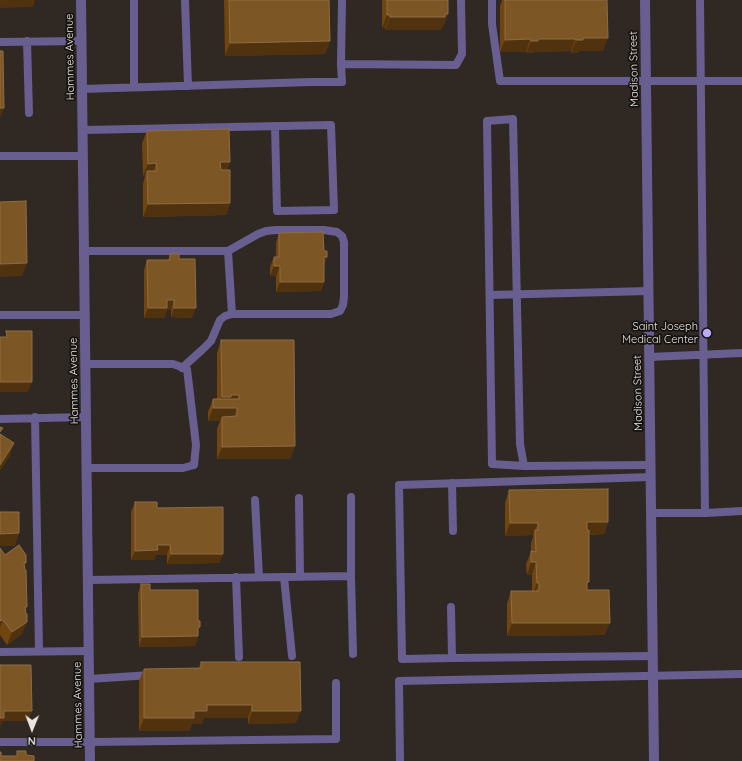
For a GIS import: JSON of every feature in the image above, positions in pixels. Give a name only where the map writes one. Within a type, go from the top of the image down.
[{"type":"street","name":"Hammes Avenue","points":[[81,0],[90,761]]},
{"type":"street","name":"Madison Street","points":[[645,0],[654,761]]},
{"type":"lane","points":[[134,0],[134,88]]},
{"type":"lane","points":[[185,0],[188,86]]},
{"type":"lane","points":[[82,90],[342,82],[342,0]]},
{"type":"lane","points":[[341,64],[456,64],[462,54],[461,0]]},
{"type":"lane","points":[[492,0],[492,24],[500,81],[742,81]]},
{"type":"lane","points":[[700,0],[705,513]]},
{"type":"lane","points":[[27,41],[29,113]]},
{"type":"lane","points":[[0,42],[82,41]]},
{"type":"lane","points":[[524,466],[520,444],[513,120],[487,121],[492,464],[524,466],[651,465]]},
{"type":"lane","points":[[83,130],[275,126],[331,125],[334,210],[277,211],[275,126]]},
{"type":"lane","points":[[0,156],[83,156]]},
{"type":"lane","points":[[84,251],[228,251],[258,234],[276,230],[324,230],[337,232],[342,236],[344,242],[344,297],[343,305],[340,311],[321,315],[232,314],[225,316],[220,320],[210,341],[182,368]]},
{"type":"lane","points":[[228,251],[232,314]]},
{"type":"lane","points":[[490,295],[649,291]]},
{"type":"lane","points":[[0,315],[85,315]]},
{"type":"lane","points":[[649,357],[742,353]]},
{"type":"lane","points":[[86,364],[173,364],[188,369],[196,445],[194,465],[183,468],[87,468]]},
{"type":"lane","points":[[35,417],[39,651]]},
{"type":"lane","points":[[0,419],[86,417]]},
{"type":"lane","points":[[651,477],[399,485],[402,659],[653,656]]},
{"type":"lane","points":[[452,483],[453,531]]},
{"type":"lane","points":[[351,496],[353,654]]},
{"type":"lane","points":[[299,498],[300,576]]},
{"type":"lane","points":[[255,500],[259,577]]},
{"type":"lane","points":[[651,513],[742,511]]},
{"type":"lane","points":[[88,580],[351,576]]},
{"type":"lane","points":[[236,577],[239,657]]},
{"type":"lane","points":[[284,577],[292,656]]},
{"type":"lane","points":[[451,607],[452,658]]},
{"type":"lane","points":[[0,652],[89,651]]},
{"type":"lane","points":[[400,761],[399,681],[742,674]]},
{"type":"lane","points":[[89,679],[159,675]]},
{"type":"lane","points":[[0,742],[336,739],[336,683]]},
{"type":"building","points":[[229,0],[329,0],[330,41],[230,43]]},
{"type":"building","points":[[387,0],[448,0],[448,14],[445,14],[445,17],[390,17],[390,15],[387,15]]},
{"type":"building","points":[[505,0],[607,0],[608,38],[583,38],[583,40],[538,39],[538,41],[531,41],[530,39],[505,40]]},
{"type":"building","points":[[0,51],[3,51],[4,108],[0,108]]},
{"type":"building","points":[[229,129],[230,162],[220,162],[221,170],[230,170],[230,203],[148,204],[147,171],[157,171],[156,163],[148,164],[147,131]]},
{"type":"building","points":[[26,201],[27,263],[0,264],[0,202]]},
{"type":"building","points":[[323,232],[324,251],[327,251],[327,257],[324,257],[324,282],[280,282],[280,266],[274,266],[274,257],[279,257],[279,233]]},
{"type":"building","points":[[170,254],[179,254],[179,259],[195,259],[196,308],[174,308],[174,300],[167,300],[167,308],[148,308],[147,260],[170,260]]},
{"type":"building","points":[[6,331],[32,331],[32,382],[0,382],[0,337],[7,337]]},
{"type":"building","points":[[221,340],[294,340],[295,446],[222,447],[222,417],[237,416],[237,408],[213,408],[213,399],[239,399],[239,395],[222,397]]},
{"type":"building","points":[[0,434],[14,443],[0,465]]},
{"type":"building","points":[[608,489],[608,522],[587,522],[587,530],[589,530],[589,582],[587,582],[587,590],[609,590],[610,623],[512,623],[511,591],[539,591],[536,562],[531,562],[531,551],[536,552],[535,530],[538,530],[538,523],[510,523],[509,490]]},
{"type":"building","points":[[135,502],[157,502],[157,508],[223,507],[223,554],[171,554],[170,545],[157,545],[158,550],[135,551]]},
{"type":"building","points":[[0,512],[19,512],[19,533],[0,534]]},
{"type":"building","points":[[19,545],[26,555],[26,563],[24,563],[26,570],[27,607],[25,607],[27,622],[12,632],[3,620],[0,621],[0,548],[5,555]]},
{"type":"building","points":[[141,584],[150,584],[150,590],[198,590],[198,621],[200,621],[200,627],[198,627],[198,636],[142,637]]},
{"type":"building","points":[[201,662],[300,662],[301,711],[252,711],[252,705],[207,705],[207,711],[194,711],[194,718],[144,718],[144,669],[201,668]]},
{"type":"building","points":[[0,665],[31,665],[32,711],[4,711],[4,718],[0,718]]},
{"type":"building","points":[[17,751],[26,751],[26,755],[34,756],[34,761],[0,761],[0,752],[1,756],[17,756]]},
{"type":"place","name":"Saint Joseph Medical Center","points":[[707,333]]}]
